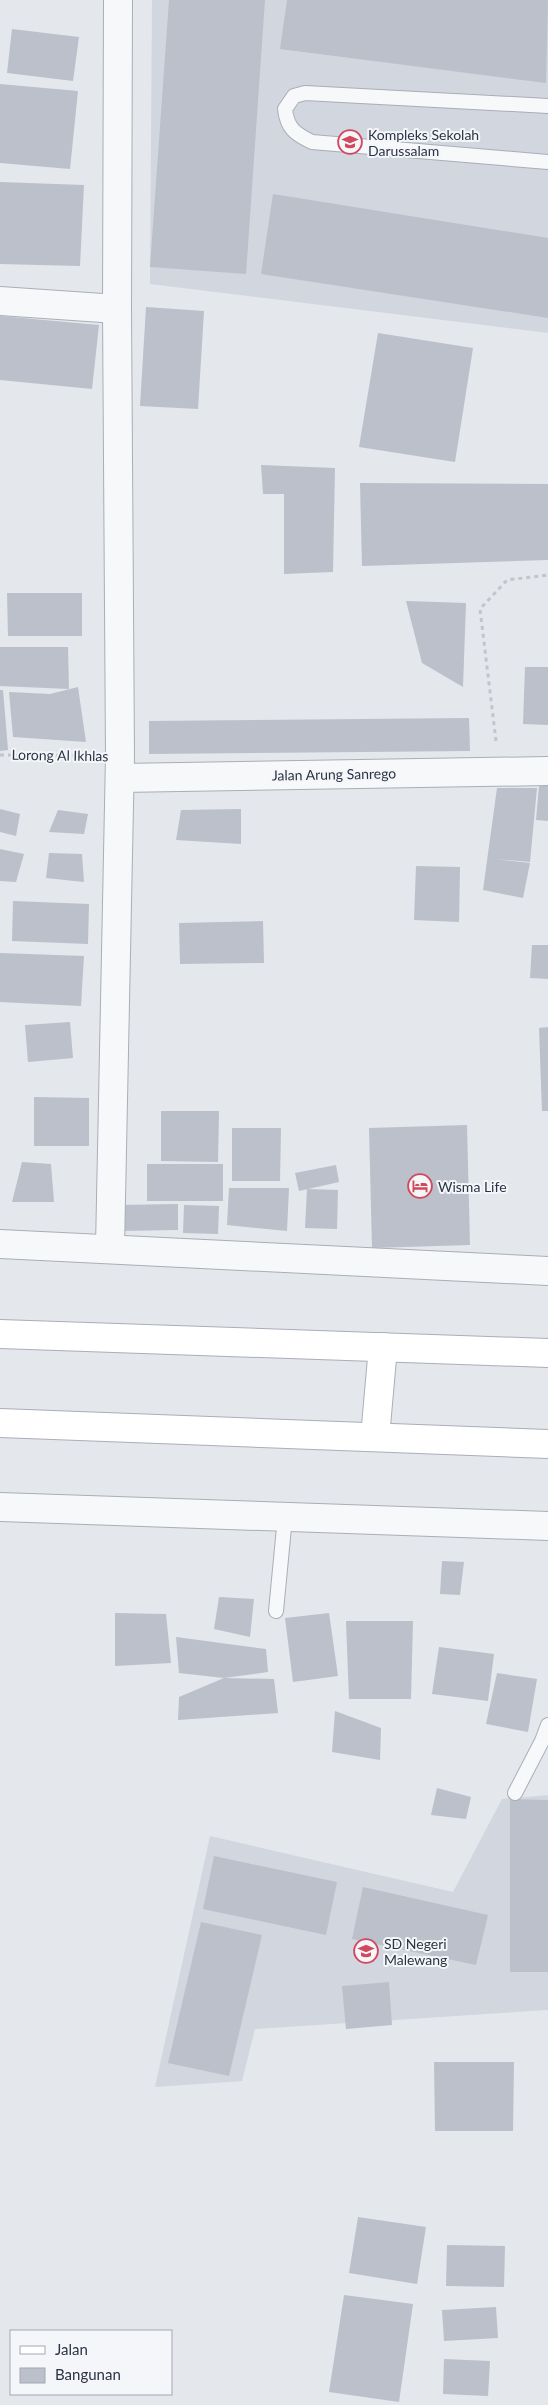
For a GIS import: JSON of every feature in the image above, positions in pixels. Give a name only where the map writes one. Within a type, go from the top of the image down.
[{"type":"main road","points":[[0,1334],[548,1352]]},
{"type":"main road","points":[[375,1437],[383,1347]]},
{"type":"main road","points":[[0,1423],[548,1444]]},
{"type":"street","points":[[110,1248],[120,767],[117,309],[118,0]]},
{"type":"street","points":[[0,301],[117,309]]},
{"type":"street","name":"Jalan Arung Sanrego","points":[[120,767],[548,771]]},
{"type":"street","points":[[0,1244],[548,1271]]},
{"type":"street","points":[[0,1507],[548,1526]]},
{"type":"lane","points":[[548,106],[305,93],[294,96],[285,109],[286,121],[295,134],[312,142],[548,162]]},
{"type":"lane","points":[[276,1611],[285,1517]]},
{"type":"lane","points":[[515,1793],[542,1741],[548,1725]]},
{"type":"path","points":[[500,771],[480,609],[507,580],[548,575]]},
{"type":"path","name":"Lorong Al Ikhlas","points":[[0,754],[120,767]]},
{"type":"shaded area","name":"Kompleks Sekolah Darussalam","points":[[152,0],[548,0],[548,333],[150,284]]},
{"type":"shaded area","name":"SD Negeri Malewang","points":[[548,1795],[548,2010],[255,2029],[242,2081],[155,2087],[210,1836],[453,1892],[502,1799]]},
{"type":"building","points":[[169,0],[265,0],[246,274],[150,267]]},
{"type":"building","points":[[287,0],[548,0],[546,83],[280,49]]},
{"type":"building","points":[[12,29],[79,37],[73,81],[7,73]]},
{"type":"building","points":[[0,84],[78,91],[70,169],[0,163]]},
{"type":"building","points":[[0,182],[84,185],[80,266],[0,264]]},
{"type":"building","points":[[273,194],[548,238],[548,318],[261,274]]},
{"type":"building","points":[[146,307],[204,311],[198,409],[140,406]]},
{"type":"building","points":[[0,316],[99,325],[92,389],[0,380]]},
{"type":"building","points":[[378,333],[473,348],[455,462],[359,447]]},
{"type":"building","points":[[261,465],[335,468],[333,572],[284,574],[284,494],[263,494]]},
{"type":"building","points":[[360,483],[548,484],[548,560],[362,566]]},
{"type":"building","points":[[7,593],[82,593],[82,636],[8,636]]},
{"type":"building","points":[[406,601],[466,603],[463,687],[422,663]]},
{"type":"building","points":[[0,647],[68,647],[69,689],[0,686]]},
{"type":"building","points":[[525,667],[548,667],[548,725],[523,724]]},
{"type":"building","points":[[78,687],[86,742],[13,737],[9,692],[50,694]]},
{"type":"building","points":[[0,690],[3,690],[8,750],[0,751]]},
{"type":"building","points":[[469,718],[470,751],[149,754],[149,721]]},
{"type":"building","points":[[539,786],[548,786],[548,821],[536,820]]},
{"type":"building","points":[[497,788],[537,788],[530,862],[495,859],[530,863],[523,898],[483,890]]},
{"type":"building","points":[[0,809],[20,814],[16,836],[0,832]]},
{"type":"building","points":[[241,809],[241,844],[176,840],[181,810]]},
{"type":"building","points":[[58,810],[88,814],[84,834],[49,832]]},
{"type":"building","points":[[0,849],[24,854],[16,882],[0,881]]},
{"type":"building","points":[[49,853],[82,854],[84,882],[46,878]]},
{"type":"building","points":[[416,866],[460,867],[459,922],[414,920]]},
{"type":"building","points":[[13,901],[89,904],[88,944],[12,941]]},
{"type":"building","points":[[263,921],[264,963],[180,964],[179,923]]},
{"type":"building","points":[[532,945],[548,945],[548,979],[530,978]]},
{"type":"building","points":[[0,953],[84,956],[81,1006],[0,1002]]},
{"type":"building","points":[[70,1022],[73,1058],[28,1062],[25,1025]]},
{"type":"building","points":[[548,1027],[548,1111],[542,1111],[539,1028]]},
{"type":"building","points":[[34,1097],[89,1098],[89,1146],[34,1146]]},
{"type":"building","points":[[161,1111],[219,1111],[218,1162],[161,1161]]},
{"type":"building","name":"Wisma Life","points":[[467,1125],[470,1245],[372,1248],[369,1128]]},
{"type":"building","points":[[232,1128],[281,1128],[280,1181],[232,1181]]},
{"type":"building","points":[[22,1162],[51,1164],[54,1202],[12,1202]]},
{"type":"building","points":[[147,1164],[223,1164],[223,1201],[147,1201]]},
{"type":"building","points":[[336,1165],[339,1182],[299,1191],[295,1173]]},
{"type":"building","points":[[229,1188],[289,1188],[287,1231],[227,1225]]},
{"type":"building","points":[[307,1189],[338,1190],[337,1229],[305,1228]]},
{"type":"building","points":[[178,1204],[178,1230],[119,1231],[119,1205]]},
{"type":"building","points":[[184,1205],[219,1206],[218,1234],[183,1233]]},
{"type":"building","points":[[442,1561],[464,1562],[460,1595],[440,1594]]},
{"type":"building","points":[[219,1597],[254,1599],[250,1637],[214,1629]]},
{"type":"building","points":[[115,1613],[166,1614],[171,1663],[115,1666]]},
{"type":"building","points":[[329,1613],[338,1676],[293,1682],[285,1618]]},
{"type":"building","points":[[346,1621],[413,1621],[411,1699],[349,1699]]},
{"type":"building","points":[[176,1637],[266,1649],[268,1672],[224,1678],[179,1673]]},
{"type":"building","points":[[439,1647],[494,1654],[488,1701],[432,1694]]},
{"type":"building","points":[[497,1673],[537,1679],[528,1732],[486,1724]]},
{"type":"building","points":[[224,1678],[274,1679],[278,1713],[178,1720],[179,1697]]},
{"type":"building","points":[[335,1711],[381,1728],[380,1760],[332,1752]]},
{"type":"building","points":[[437,1788],[471,1797],[466,1819],[431,1815]]},
{"type":"building","points":[[510,1799],[548,1800],[548,1972],[510,1972]]},
{"type":"building","points":[[214,1856],[337,1882],[326,1935],[203,1909]]},
{"type":"building","points":[[363,1887],[488,1915],[476,1965],[352,1939]]},
{"type":"building","points":[[201,1922],[262,1935],[229,2076],[168,2063]]},
{"type":"building","points":[[389,1982],[392,2025],[346,2029],[342,1986]]},
{"type":"building","points":[[434,2062],[514,2062],[513,2131],[435,2131]]},
{"type":"building","points":[[358,2217],[426,2227],[417,2284],[349,2273]]},
{"type":"building","points":[[447,2245],[505,2246],[504,2287],[446,2286]]},
{"type":"building","points":[[344,2295],[413,2304],[399,2402],[329,2392]]},
{"type":"building","points":[[496,2307],[498,2338],[444,2341],[442,2310]]},
{"type":"building","points":[[444,2359],[490,2361],[488,2396],[443,2394]]},
{"type":"place","name":"Kompleks Sekolah Darussalam","points":[[350,142]]},
{"type":"place","name":"Wisma Life","points":[[420,1186]]},
{"type":"place","name":"SD Negeri Malewang","points":[[366,1951]]}]
